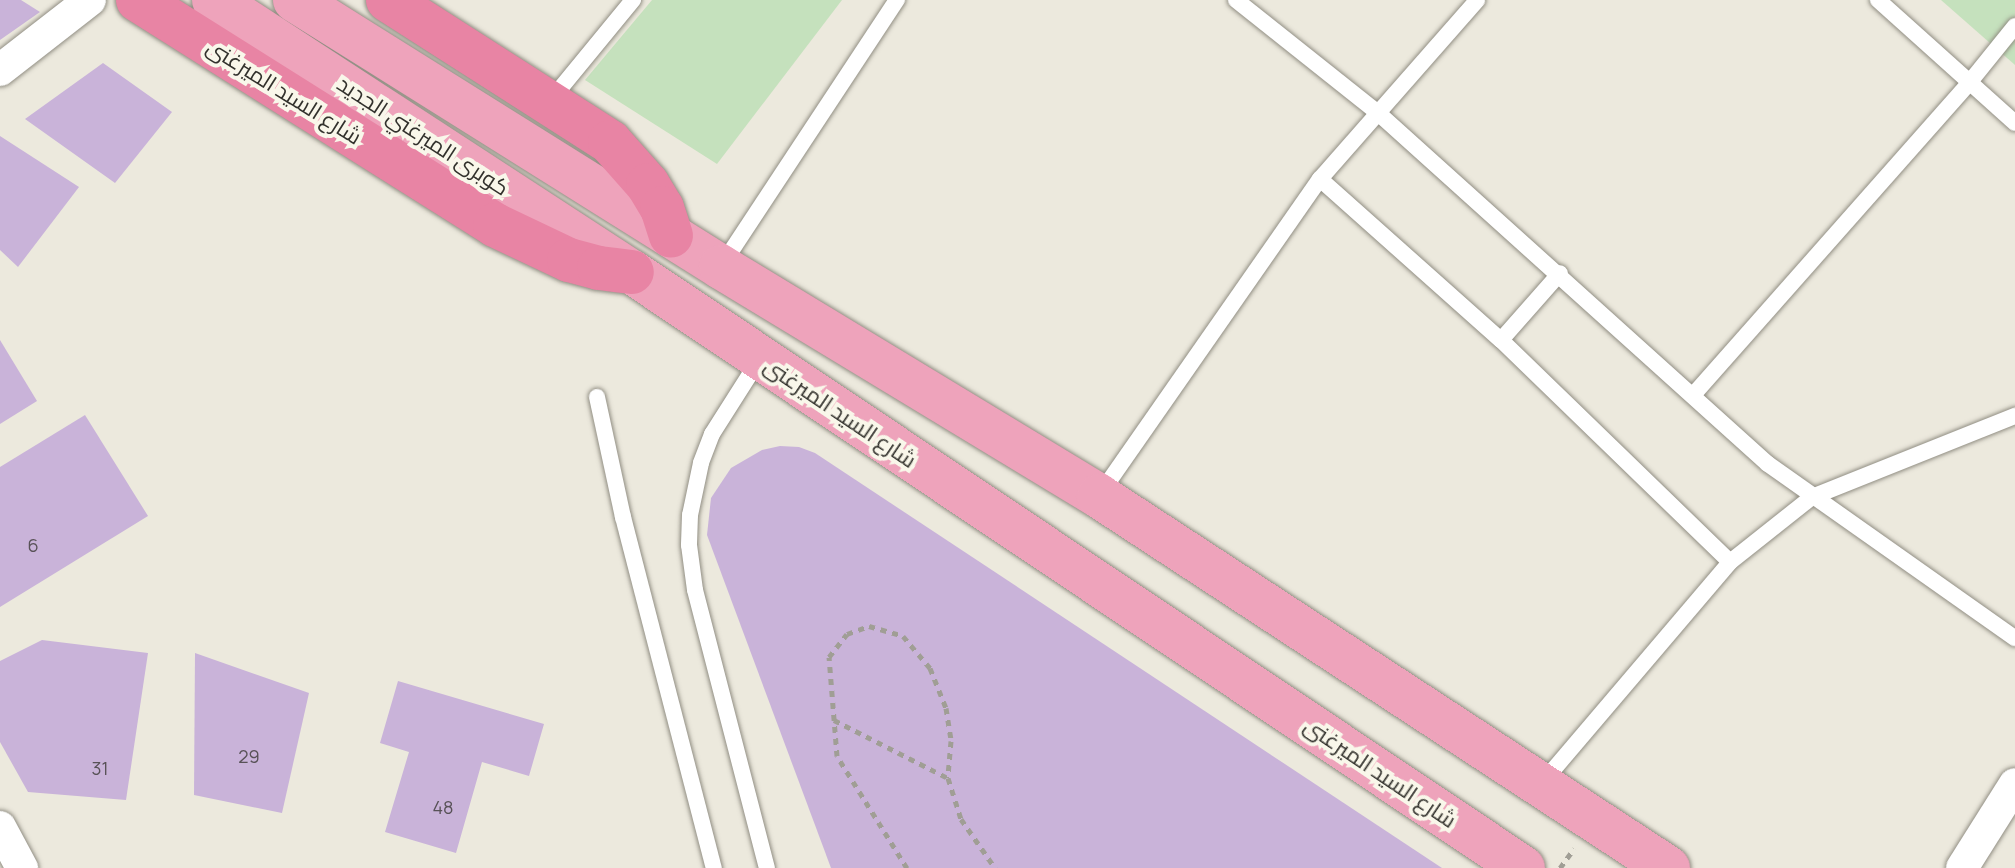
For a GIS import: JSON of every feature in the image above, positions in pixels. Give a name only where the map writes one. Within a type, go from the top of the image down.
[{"type":"highway","name":"شارع السيد الميرغنى","points":[[138,0],[495,225],[569,260],[632,272]]},
{"type":"highway","points":[[388,0],[610,142],[632,164],[662,208],[671,236]]},
{"type":"main road","name":"كوبرى الميرغني الجديد","points":[[214,0],[632,272]]},
{"type":"main road","name":"كوبرى الميرغني الجديد","points":[[295,0],[671,236]]},
{"type":"main road","points":[[671,236],[1099,496],[1668,868]]},
{"type":"main road","points":[[690,311],[721,267]]},
{"type":"main road","name":"شارع السيد الميرغنى","points":[[632,272],[1523,868]]},
{"type":"street","points":[[0,70],[90,0]]},
{"type":"street","points":[[1962,868],[2015,784]]},
{"type":"street","points":[[0,827],[22,868]]},
{"type":"lane","points":[[549,102],[633,0]]},
{"type":"lane","points":[[721,267],[897,0]]},
{"type":"lane","points":[[1236,0],[1377,112],[1560,273],[1768,464],[2015,638]]},
{"type":"lane","points":[[1099,496],[1320,179],[1477,0]]},
{"type":"lane","points":[[1878,0],[2015,123]]},
{"type":"lane","points":[[1694,394],[1969,83],[2015,26]]},
{"type":"lane","points":[[1320,179],[1501,340],[1730,562]]},
{"type":"lane","points":[[1501,340],[1560,273]]},
{"type":"lane","points":[[760,359],[712,434],[701,463],[690,515],[689,545],[695,590],[767,868]]},
{"type":"lane","points":[[597,397],[623,517],[714,868]]},
{"type":"lane","points":[[1542,783],[1730,562],[1812,497],[2015,416]]},
{"type":"path","points":[[907,868],[837,756],[829,657],[847,634],[869,626],[903,636],[930,668],[946,708],[951,741],[948,778],[961,819],[995,868]]},
{"type":"path","points":[[834,720],[948,778]]},
{"type":"green space","points":[[652,0],[842,0],[717,164],[585,80]]},
{"type":"green space","points":[[1941,0],[2015,0],[2015,65]]},
{"type":"building","points":[[0,0],[21,0],[40,12],[0,40]]},
{"type":"building","points":[[103,63],[172,112],[115,183],[25,119]]},
{"type":"building","points":[[0,136],[79,187],[18,267],[0,250]]},
{"type":"building","points":[[0,340],[37,401],[0,424]]},
{"type":"building","points":[[85,415],[148,516],[0,607],[0,467]]},
{"type":"building","points":[[780,446],[799,447],[815,453],[1442,868],[831,868],[707,535],[711,498],[731,468],[762,450]]},
{"type":"building","points":[[42,640],[148,653],[126,800],[28,792],[0,742],[0,661]]},
{"type":"building","points":[[195,653],[309,693],[282,813],[194,795]]},
{"type":"building","points":[[398,681],[544,724],[529,776],[482,762],[456,853],[385,832],[409,752],[380,743]]}]
